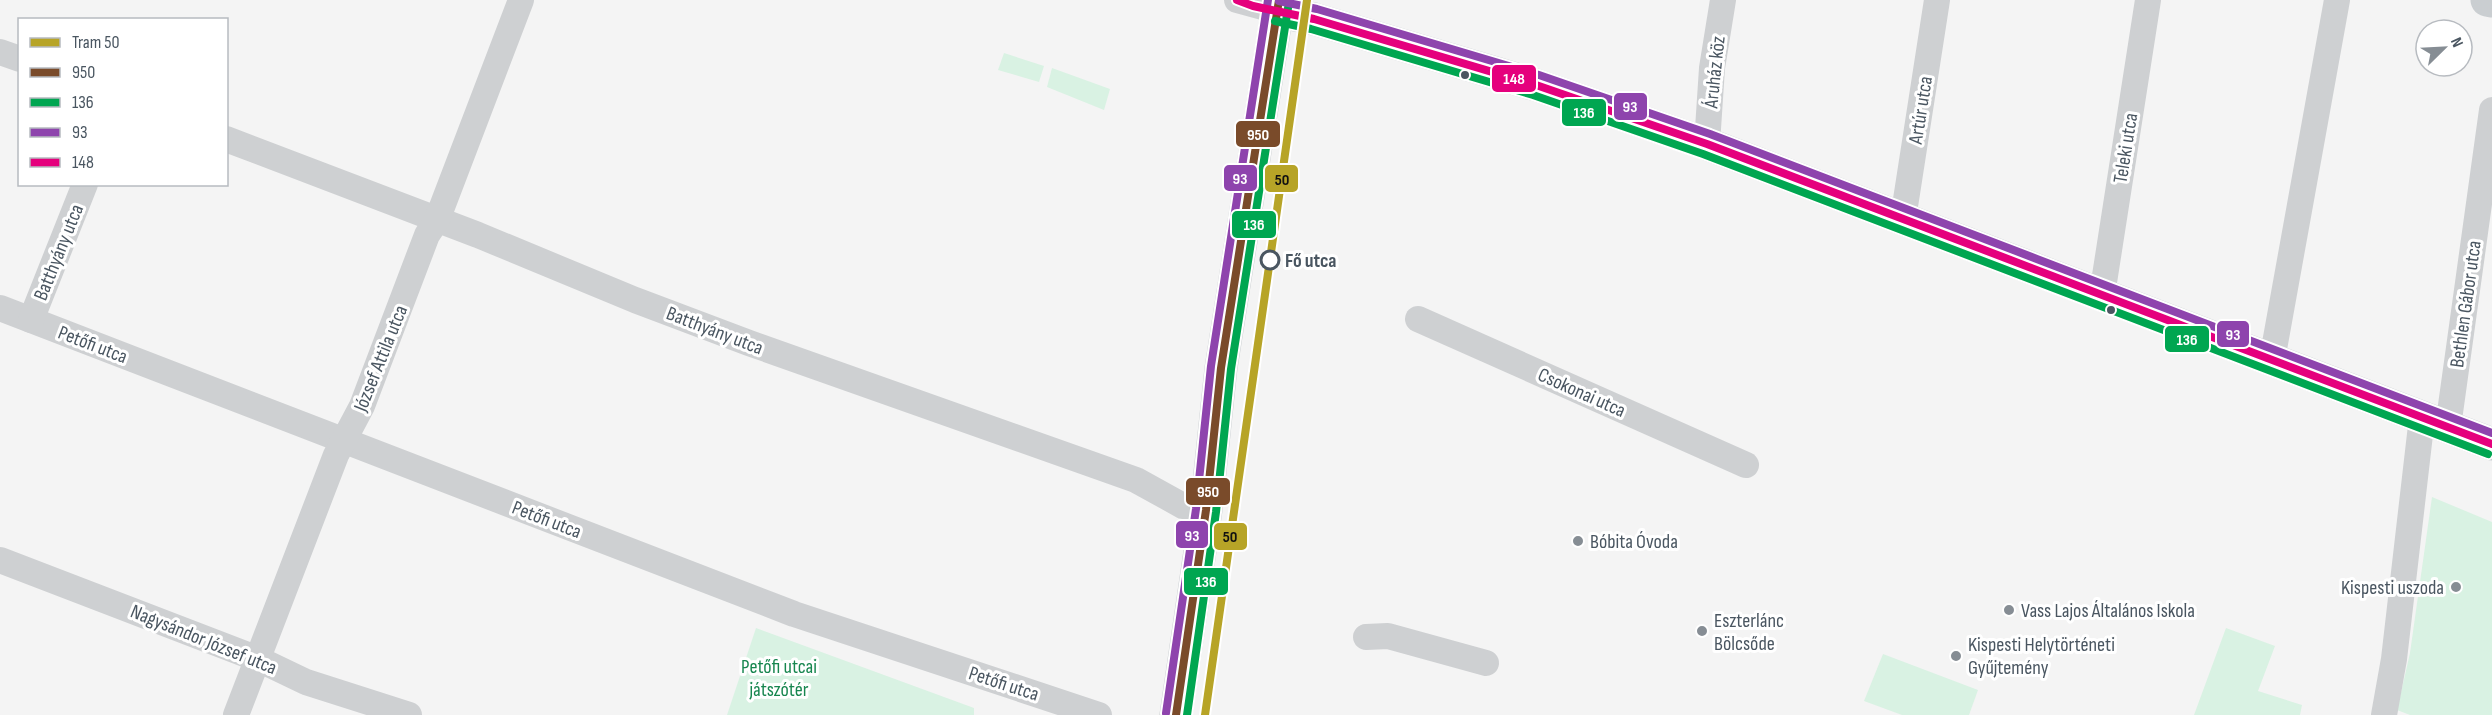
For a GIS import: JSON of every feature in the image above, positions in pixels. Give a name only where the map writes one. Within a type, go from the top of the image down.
[{"type":"main road","points":[[2487,0],[2492,1]]},
{"type":"main road","points":[[1176,715],[1206,510],[1221,368],[1278,6],[1314,19],[1536,85],[1707,144],[2492,444]]},
{"type":"street","name":"József Attila utca","points":[[236,715],[344,440],[362,406],[427,235],[437,220],[522,0]]},
{"type":"street","points":[[1237,0],[1278,6]]},
{"type":"street","name":"Áruház köz","points":[[1707,144],[1712,68],[1723,0]]},
{"type":"street","name":"Artúr utca","points":[[1903,219],[1937,0]]},
{"type":"street","name":"Teleki utca","points":[[2102,295],[2148,0]]},
{"type":"street","points":[[2272,360],[2337,0]]},
{"type":"street","points":[[0,52],[18,58]]},
{"type":"street","name":"Bethlen Gábor utca","points":[[2384,715],[2492,110]]},
{"type":"street","name":"Batthyány utca","points":[[228,140],[748,344],[1136,480],[1183,506],[1206,510]]},
{"type":"street","name":"Batthyány utca","points":[[31,320],[84,186]]},
{"type":"street","name":"Petőfi utca","points":[[0,308],[794,614],[1099,715]]},
{"type":"street","name":"Csokonai utca","points":[[1418,319],[1746,465]]},
{"type":"street","name":"Nagysándor József utca","points":[[0,560],[258,659],[306,682],[409,715]]},
{"type":"street","points":[[1366,637],[1388,636],[1486,663]]},
{"type":"green space","points":[[1004,53],[1044,66],[1039,82],[998,70]]},
{"type":"green space","points":[[1052,68],[1110,89],[1104,110],[1047,87]]},
{"type":"green space","name":"Kispesti uszoda","points":[[2432,497],[2492,522],[2492,715],[2410,715],[2397,710],[2410,653]]},
{"type":"green space","name":"Petőfi utcai játszótér","points":[[756,628],[974,708],[974,715],[727,715]]},
{"type":"green space","points":[[2226,628],[2275,646],[2258,691],[2302,705],[2300,715],[2194,715]]},
{"type":"green space","points":[[1883,654],[1978,690],[1969,715],[1902,715],[1864,701]]},
{"type":"tram line","name":"50","points":[[1205,715],[1307,0]]},
{"type":"transit line","name":"148","points":[[1237,0],[1253,6],[1314,19],[1536,85],[1707,144],[2492,444]]},
{"type":"transit line","name":"93","points":[[1166,713],[1196,509],[1211,366],[1268,0]]},
{"type":"transit line","name":"950","points":[[1176,715],[1206,510],[1221,368],[1279,0]]},
{"type":"transit line","name":"93","points":[[1279,1],[1317,9],[1539,75],[1710,134],[2492,433]]},
{"type":"transit line","name":"136","points":[[1187,715],[1216,512],[1231,369],[1289,2]]},
{"type":"transit line","name":"136","points":[[1275,21],[1311,29],[1533,95],[1703,154],[2488,454]]},
{"type":"place","name":"Fő utca","points":[[1270,260]]},
{"type":"place","name":"Bóbita Óvoda","points":[[1578,541]]},
{"type":"place","name":"Kispesti uszoda","points":[[2456,587]]},
{"type":"place","name":"Vass Lajos Általános Iskola","points":[[2009,610]]},
{"type":"place","name":"Eszterlánc Bölcsőde","points":[[1702,631]]},
{"type":"place","name":"Kispesti Helytörténeti Gyűjtemény","points":[[1956,656]]}]
